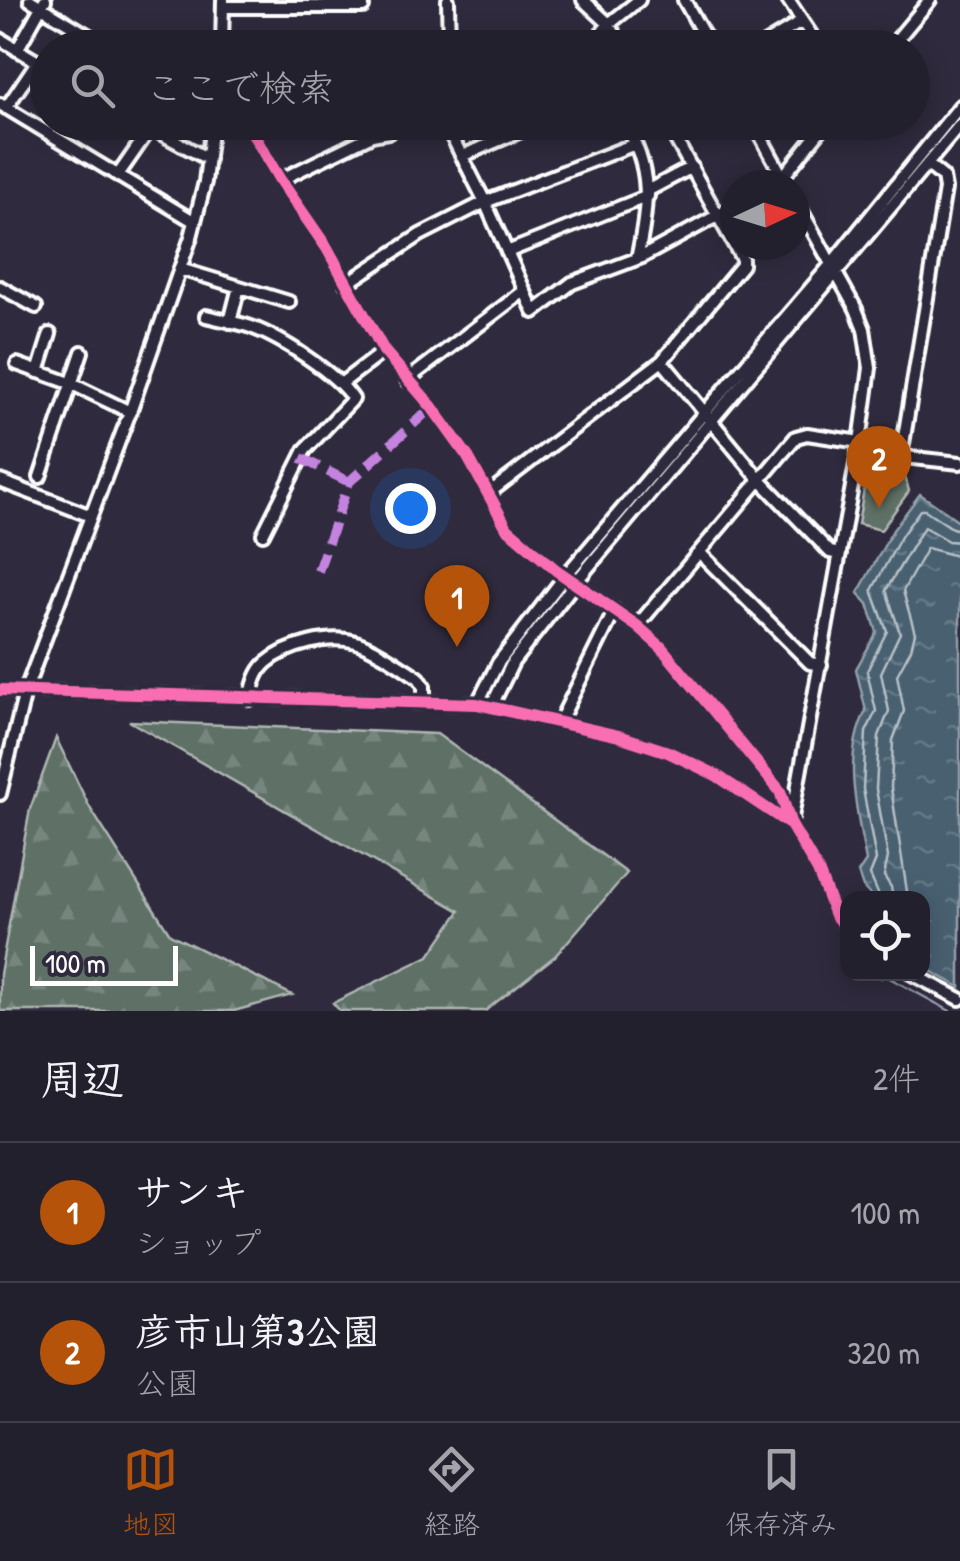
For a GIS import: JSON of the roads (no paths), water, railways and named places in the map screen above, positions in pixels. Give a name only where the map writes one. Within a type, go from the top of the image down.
[{"type":"street","points":[[30,0],[44,4],[82,30]]},
{"type":"street","points":[[222,30],[223,4],[362,7],[362,0]]},
{"type":"street","points":[[448,0],[449,30]]},
{"type":"street","points":[[584,0],[612,30]]},
{"type":"street","points":[[604,30],[638,0]]},
{"type":"street","points":[[684,0],[702,30]]},
{"type":"street","points":[[788,0],[808,30]]},
{"type":"street","points":[[905,30],[930,0]]},
{"type":"street","points":[[17,50],[44,4]]},
{"type":"street","points":[[788,30],[802,22]]},
{"type":"street","points":[[0,39],[30,57]]},
{"type":"street","points":[[30,77],[3,106],[30,122]]},
{"type":"street","points":[[835,267],[960,106]]},
{"type":"street","points":[[477,704],[498,663],[565,576],[960,125]]},
{"type":"street","points":[[60,140],[195,222]]},
{"type":"street","points":[[118,174],[137,140]]},
{"type":"street","points":[[172,140],[208,159]]},
{"type":"street","points":[[0,794],[25,692],[180,269],[195,222],[210,140]]},
{"type":"street","points":[[257,140],[315,229],[384,352],[432,407],[468,457],[507,528],[565,576],[637,626],[672,661],[780,791],[791,825],[805,844],[840,921]]},
{"type":"street","points":[[280,180],[364,140]]},
{"type":"street","points":[[454,140],[486,202],[534,312],[572,283],[637,259],[719,215]]},
{"type":"street","points":[[462,156],[500,140]]},
{"type":"street","points":[[633,140],[648,212],[637,259]]},
{"type":"street","points":[[489,493],[662,361],[742,264],[678,140]]},
{"type":"street","points":[[763,140],[779,170]]},
{"type":"street","points":[[793,170],[814,140]]},
{"type":"street","points":[[346,284],[420,235],[486,202],[635,144]]},
{"type":"street","points":[[902,456],[945,189],[943,177],[928,164]]},
{"type":"street","points":[[507,252],[647,194],[692,166]]},
{"type":"street","points":[[791,825],[869,385],[868,347],[860,319],[810,224]]},
{"type":"street","points":[[180,269],[289,302]]},
{"type":"street","points":[[230,322],[240,287]]},
{"type":"street","points":[[0,288],[36,307]]},
{"type":"street","points":[[407,380],[524,290]]},
{"type":"street","points":[[206,316],[272,337],[342,383],[352,399],[305,450],[263,534]]},
{"type":"street","points":[[38,372],[50,334]]},
{"type":"street","points":[[40,476],[82,352]]},
{"type":"street","points":[[342,383],[384,352]]},
{"type":"street","points":[[662,361],[760,480],[830,552],[840,554]]},
{"type":"street","points":[[17,364],[130,412]]},
{"type":"street","points":[[492,705],[514,662],[707,416]]},
{"type":"street","points":[[637,626],[799,435],[902,456],[960,463]]},
{"type":"street","points":[[0,481],[91,516]]},
{"type":"street","points":[[699,552],[810,663],[820,665]]},
{"type":"street","points":[[560,721],[615,610]]},
{"type":"street","points":[[250,699],[254,681],[265,664],[282,654],[299,645],[352,640],[419,678],[424,686],[424,703]]},
{"type":"street","points":[[0,690],[492,705],[668,752],[716,776],[791,825]]},
{"type":"street","points":[[925,981],[960,1000]]},
{"type":"water","points":[[920,494],[960,522],[960,987],[930,971],[930,891],[867,891],[858,873],[866,861],[853,765],[866,711],[856,669],[877,632],[868,604],[858,593],[893,530]]},
{"type":"waterway","points":[[895,981],[950,1011]]},
{"type":"place","name":"彦市山第3公園","points":[[879,508]]},
{"type":"place","name":"サンキ","points":[[457,647]]}]
